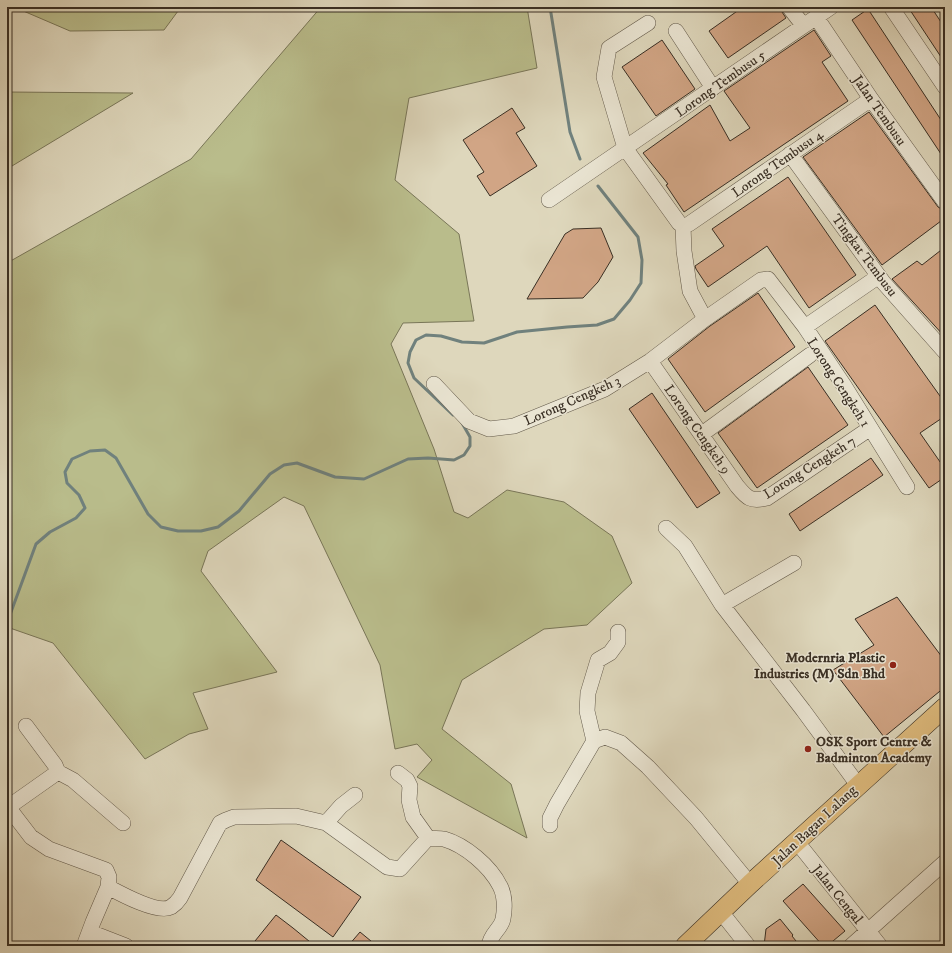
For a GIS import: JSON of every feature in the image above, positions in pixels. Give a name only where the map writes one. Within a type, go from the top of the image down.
[{"type":"main road","name":"Jalan Bagan Lalang","points":[[685,946],[750,884],[945,707]]},
{"type":"street","points":[[790,7],[803,25]]},
{"type":"street","name":"Lorong Tembusu 5","points":[[549,200],[831,7]]},
{"type":"street","points":[[891,7],[945,88]]},
{"type":"street","name":"Jalan Tembusu","points":[[816,17],[871,99],[945,202]]},
{"type":"street","points":[[648,23],[609,48],[604,77],[625,148],[679,223],[683,226],[684,251],[690,291],[705,319]]},
{"type":"street","points":[[676,31],[713,88]]},
{"type":"street","name":"Lorong Tembusu 4","points":[[683,226],[689,224],[871,99]]},
{"type":"street","name":"Tingkat Tembusu","points":[[790,154],[879,276],[945,352]]},
{"type":"street","points":[[804,327],[879,276]]},
{"type":"street","name":"Lorong Cengkeh 3","points":[[434,384],[469,421],[489,429],[514,426],[605,388],[650,361],[705,319],[761,280],[768,279]]},
{"type":"street","name":"Lorong Cengkeh 1","points":[[768,279],[804,327],[845,387],[869,429],[906,487]]},
{"type":"street","points":[[702,434],[810,356]]},
{"type":"street","name":"Lorong Cengkeh 9","points":[[650,361],[737,486],[747,497]]},
{"type":"street","name":"Lorong Cengkeh 7","points":[[747,497],[754,500],[767,498],[869,429]]},
{"type":"street","points":[[666,528],[685,546],[722,605],[803,710],[858,785]]},
{"type":"street","points":[[722,605],[794,563]]},
{"type":"street","points":[[594,741],[587,711],[588,693],[598,660],[610,653],[618,642],[618,632]]},
{"type":"street","points":[[26,726],[55,765],[58,772],[73,780],[123,823]]},
{"type":"street","points":[[550,826],[550,818],[557,804],[594,741],[605,737],[621,743],[648,767],[696,818],[750,884]]},
{"type":"street","points":[[58,772],[7,808],[31,836],[49,849],[106,870],[109,877],[108,887],[84,946]]},
{"type":"street","points":[[398,773],[407,780],[410,786],[409,800],[413,817],[428,838]]},
{"type":"street","points":[[326,823],[341,806],[355,795]]},
{"type":"street","points":[[108,887],[125,897],[142,903],[162,909],[171,907],[180,898],[220,823],[234,818],[296,816],[326,823],[387,867],[400,869],[428,838]]},
{"type":"street","points":[[428,838],[443,839],[467,850],[488,869],[501,886],[504,903],[503,921],[492,936],[489,946]]},
{"type":"street","name":"Jalan Cengal","points":[[797,842],[880,946]]},
{"type":"street","points":[[851,946],[945,862]]},
{"type":"street","points":[[721,912],[743,944]]},
{"type":"street","points":[[90,932],[126,946]]},
{"type":"green space","points":[[14,7],[181,7],[164,30],[70,31]]},
{"type":"green space","points":[[321,7],[527,7],[537,68],[409,98],[395,180],[459,234],[474,321],[403,323],[391,344],[434,449],[454,512],[468,518],[507,490],[564,502],[612,536],[632,583],[587,625],[544,629],[462,680],[442,729],[511,784],[527,838],[417,777],[432,760],[417,744],[395,749],[380,665],[304,506],[284,497],[208,551],[201,571],[277,672],[193,693],[208,729],[189,734],[145,759],[53,643],[7,627],[7,263],[191,159]]},
{"type":"green space","points":[[7,92],[132,93],[133,93],[7,169]]},
{"type":"building","points":[[743,7],[780,7],[786,18],[728,58],[709,31]]},
{"type":"building","points":[[908,7],[931,7],[945,28],[945,63]]},
{"type":"building","points":[[868,9],[945,126],[945,160],[852,20]]},
{"type":"building","points":[[814,30],[831,56],[822,62],[848,101],[684,212],[666,185],[668,184],[643,153],[710,105],[730,141],[750,128],[724,91]]},
{"type":"building","points":[[662,40],[695,89],[656,116],[622,67]]},
{"type":"building","points":[[512,108],[525,128],[516,133],[537,166],[490,196],[477,176],[484,172],[463,140]]},
{"type":"building","points":[[869,112],[938,207],[945,211],[945,218],[882,265],[803,157]]},
{"type":"building","points":[[788,177],[856,275],[809,308],[767,246],[708,287],[695,266],[724,246],[712,229]]},
{"type":"building","points":[[601,228],[613,257],[598,282],[583,298],[527,299],[565,234],[573,229]]},
{"type":"building","points":[[945,247],[945,337],[892,279],[917,261],[922,265]]},
{"type":"building","points":[[758,293],[795,347],[705,412],[668,359],[710,326]]},
{"type":"building","points":[[875,305],[945,403],[945,416],[920,433],[945,469],[945,477],[929,488],[825,341]]},
{"type":"building","points":[[808,367],[848,425],[757,488],[718,433]]},
{"type":"building","points":[[652,393],[720,493],[697,508],[629,409]]},
{"type":"building","points":[[871,458],[883,475],[800,531],[789,514]]},
{"type":"building","name":"Modernria Plastic Industries (M) Sdn Bhd","points":[[897,597],[945,661],[945,687],[884,737],[833,670],[874,645],[855,619]]},
{"type":"building","points":[[281,840],[361,897],[333,937],[256,880]]},
{"type":"building","points":[[803,884],[845,931],[827,946],[823,946],[783,901]]},
{"type":"building","points":[[276,915],[293,928],[315,946],[251,946]]},
{"type":"building","points":[[780,919],[800,946],[764,946],[766,929]]},
{"type":"building","points":[[360,932],[377,946],[348,946]]},
{"type":"waterway","points":[[550,7],[570,132],[580,159]]},
{"type":"waterway","points":[[453,415],[414,378],[408,363],[410,352],[416,340],[426,335],[441,336],[462,342],[484,343],[517,332],[597,325],[614,319],[630,300],[641,283],[642,260],[638,237],[598,186]]},
{"type":"waterway","points":[[7,623],[36,544],[50,532],[76,518],[85,508],[79,495],[67,483],[65,472],[72,459],[90,451],[105,450],[116,458],[148,514],[161,527],[178,531],[201,531],[218,527],[239,511],[270,474],[284,465],[297,463],[335,477],[364,479],[408,459],[428,458],[454,460],[464,455],[470,446],[470,437],[462,423]]},
{"type":"place","name":"Modernria Plastic Industries (M) Sdn Bhd","points":[[893,665]]},
{"type":"place","name":"OSK Sport Centre & Badminton Academy","points":[[808,749]]}]
